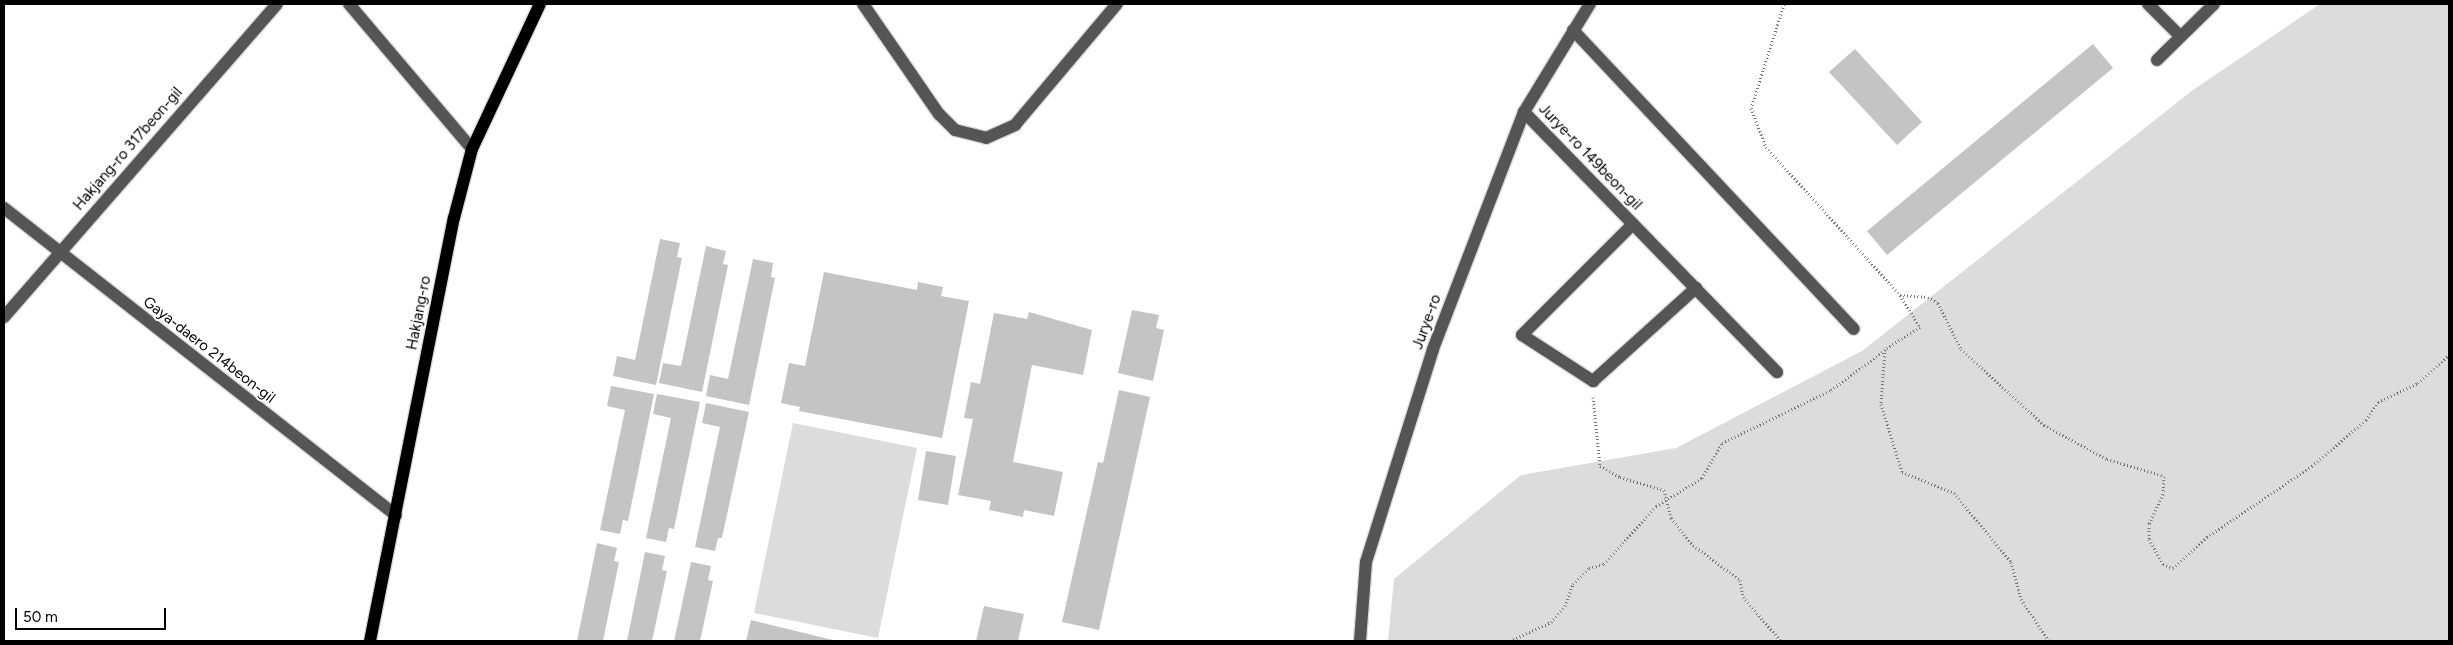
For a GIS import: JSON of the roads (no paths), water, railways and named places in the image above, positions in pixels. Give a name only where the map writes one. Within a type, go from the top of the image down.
[{"type":"main road","name":"Hakjang-ro","points":[[370,641],[454,218],[472,149],[540,4]]},
{"type":"street","name":"Hakjang-ro 317beon-gil","points":[[4,318],[58,253],[277,4]]},
{"type":"street","points":[[349,4],[472,149]]},
{"type":"street","points":[[863,4],[939,114],[955,130],[986,138],[1015,125],[1117,4]]},
{"type":"street","name":"Jurye-ro","points":[[1360,641],[1366,562],[1433,349],[1524,112],[1590,4]]},
{"type":"street","points":[[2148,4],[2180,36]]},
{"type":"street","points":[[2157,60],[2214,4]]},
{"type":"street","points":[[1573,30],[1854,330]]},
{"type":"street","name":"Jurye-ro 149beon-gil","points":[[1524,112],[1778,372]]},
{"type":"street","name":"Gaya-daero 214beon-gil","points":[[4,208],[58,253],[396,515]]},
{"type":"street","name":"Jurye-ro 149beon-gil","points":[[1633,224],[1522,335],[1593,381],[1696,288]]}]
